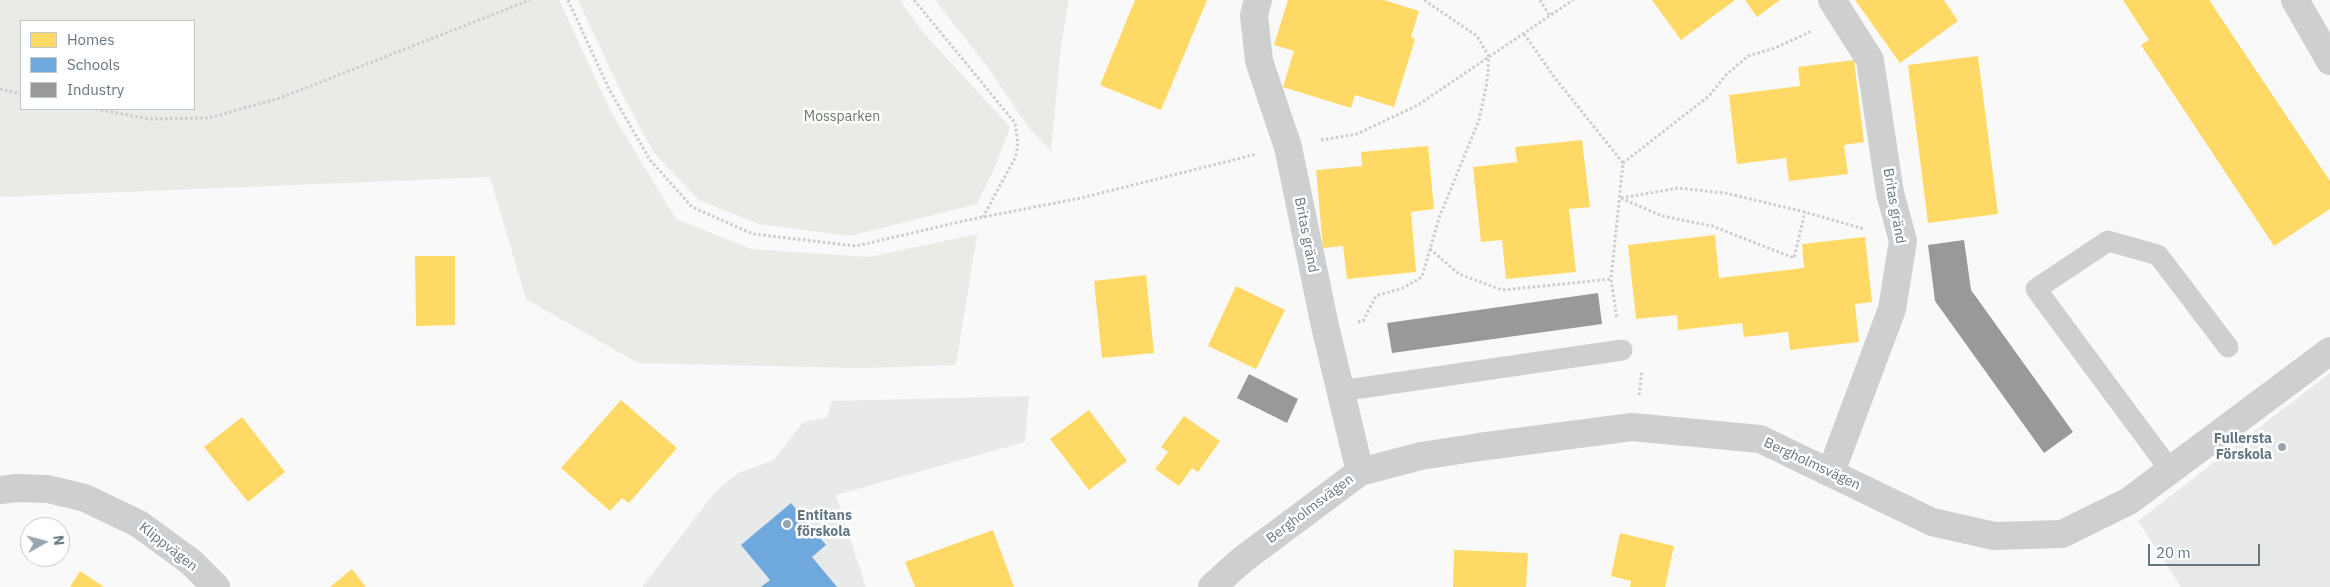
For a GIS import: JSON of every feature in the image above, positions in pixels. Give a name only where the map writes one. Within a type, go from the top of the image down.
[{"type":"street","name":"Britas gränd","points":[[1258,0],[1254,15],[1259,61],[1288,147],[1325,326],[1360,472]]},
{"type":"street","name":"Britas gränd","points":[[1831,472],[1892,309],[1903,241],[1890,193],[1870,60],[1832,0]]},
{"type":"street","points":[[2295,0],[2330,61]]},
{"type":"street","name":"Bergholmsvägen","points":[[1212,587],[1242,560],[1360,472],[1421,456],[1632,427],[1760,440],[1831,472],[1932,522],[1994,536],[2062,534],[2130,500],[2330,351]]},
{"type":"street","name":"Klippvägen","points":[[0,490],[17,488],[48,489],[85,498],[140,524],[191,562],[216,587]]},
{"type":"lane","points":[[2170,470],[2036,289],[2108,241],[2158,255],[2228,347]]},
{"type":"lane","points":[[1340,391],[1622,350]]},
{"type":"path","points":[[101,110],[149,120],[209,118],[280,98],[530,0]]},
{"type":"path","points":[[568,0],[609,89],[650,160],[692,207],[753,234],[856,246],[983,217],[1081,198],[1288,147],[1357,134],[1418,105],[1573,0]]},
{"type":"path","points":[[914,0],[1015,123],[1018,143],[1016,156],[983,217]]},
{"type":"path","points":[[1325,326],[1363,321],[1376,296],[1402,288],[1422,277],[1439,218],[1479,120],[1488,82],[1489,57],[1477,36],[1424,0]]},
{"type":"path","points":[[1540,0],[1550,16]]},
{"type":"path","points":[[1623,163],[1709,96],[1726,75],[1748,56],[1775,48],[1812,31]]},
{"type":"path","points":[[1524,34],[1555,78],[1623,163],[1621,198],[1611,279],[1622,350],[1642,369],[1642,382],[1632,427]]},
{"type":"path","points":[[0,89],[20,94]]},
{"type":"path","points":[[1621,198],[1678,188],[1725,193],[1805,212],[1903,241]]},
{"type":"path","points":[[1621,198],[1662,216],[1712,226],[1794,258],[1805,212]]},
{"type":"path","points":[[1430,249],[1459,274],[1502,290],[1611,279]]},
{"type":"shaded area","name":"Fullersta Förskola","points":[[2330,373],[2330,587],[2181,587],[2138,521]]},
{"type":"shaded area","points":[[1029,396],[1025,442],[836,495],[866,587],[642,587],[715,492],[738,473],[774,460],[803,422],[827,418],[832,401]]},
{"type":"green space","points":[[0,0],[559,0],[611,112],[676,219],[751,249],[869,257],[977,234],[956,365],[861,368],[638,363],[526,299],[490,177],[0,197]]},
{"type":"green space","name":"Mossparken","points":[[578,0],[900,0],[921,30],[1010,127],[995,167],[977,204],[850,236],[759,224],[699,200],[654,153],[622,94]]},
{"type":"green space","points":[[935,0],[1069,0],[1061,46],[1051,151],[1029,128],[987,66]]},
{"type":"building: Homes","points":[[1135,0],[1207,0],[1161,110],[1100,85]]},
{"type":"building: Homes","points":[[1288,0],[1384,0],[1419,11],[1411,37],[1415,39],[1394,107],[1355,95],[1351,108],[1283,87],[1294,51],[1274,45]]},
{"type":"building: Homes","points":[[1652,0],[1735,0],[1681,40]]},
{"type":"building: Homes","points":[[1745,0],[1780,0],[1757,17]]},
{"type":"building: Homes","points":[[1855,0],[1944,0],[1958,21],[1900,63]]},
{"type":"building: Homes","points":[[2123,0],[2209,0],[2330,181],[2330,209],[2274,246],[2141,45],[2149,40]]},
{"type":"building: Homes","points":[[1978,56],[1998,214],[1928,223],[1908,65]]},
{"type":"building: Homes","points":[[1854,60],[1864,142],[1844,145],[1848,174],[1789,181],[1786,158],[1737,164],[1729,95],[1800,86],[1798,67]]},
{"type":"building: Homes","points":[[1582,140],[1590,207],[1569,209],[1576,272],[1506,279],[1502,240],[1481,242],[1473,167],[1517,162],[1515,147]]},
{"type":"building: Homes","points":[[1428,146],[1434,209],[1411,212],[1416,272],[1347,279],[1343,246],[1323,248],[1316,170],[1362,166],[1361,152]]},
{"type":"building: Homes","points":[[1715,235],[1719,278],[1804,268],[1802,244],[1865,237],[1872,302],[1855,304],[1859,342],[1790,350],[1788,332],[1744,337],[1742,323],[1678,330],[1677,315],[1636,319],[1628,245]]},
{"type":"building: Homes","points":[[415,256],[455,256],[455,325],[416,326]]},
{"type":"building: Homes","points":[[1146,275],[1154,353],[1102,358],[1094,281]]},
{"type":"building: Homes","points":[[1236,286],[1285,310],[1256,369],[1208,346]]},
{"type":"building: Homes","points":[[621,400],[677,448],[629,503],[622,498],[610,511],[561,468]]},
{"type":"building: Homes","points":[[1089,410],[1127,461],[1089,490],[1050,439]]},
{"type":"building: Homes","points":[[1184,416],[1220,441],[1198,472],[1192,468],[1179,486],[1155,469],[1168,452],[1161,447]]},
{"type":"building: Homes","points":[[242,417],[285,472],[248,502],[204,447]]},
{"type":"building: Homes","points":[[993,530],[1014,587],[915,587],[905,562]]},
{"type":"building: Homes","points":[[1620,533],[1674,546],[1665,587],[1630,587],[1631,581],[1611,576]]},
{"type":"building: Homes","points":[[1454,550],[1528,553],[1526,587],[1453,587]]},
{"type":"building: Homes","points":[[352,569],[366,587],[330,587]]},
{"type":"building: Homes","points":[[80,571],[104,587],[70,587]]},
{"type":"building: Schools","name":"Entitans förskola","points":[[791,503],[826,545],[812,557],[837,587],[761,587],[770,580],[741,545]]},
{"type":"building: Industry","points":[[1964,240],[1971,290],[2073,432],[2044,453],[1935,301],[1928,245]]},
{"type":"building: Industry","points":[[1598,293],[1602,324],[1392,353],[1387,323]]},
{"type":"building: Industry","points":[[1249,374],[1298,399],[1287,423],[1237,398]]},
{"type":"place","name":"Fullersta Förskola","points":[[2282,447]]},
{"type":"place","name":"Entitans förskola","points":[[787,524]]}]
